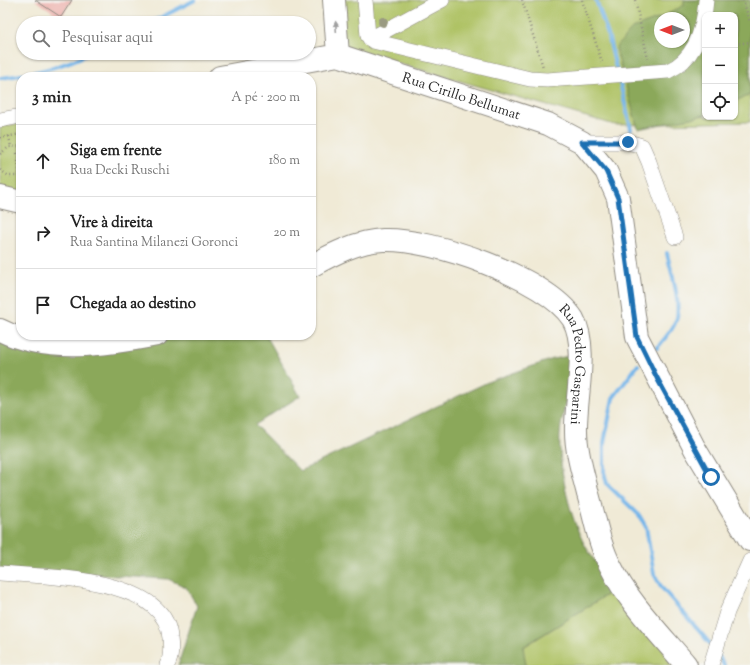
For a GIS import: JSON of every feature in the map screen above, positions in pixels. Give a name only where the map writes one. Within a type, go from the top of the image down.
[{"type":"street","points":[[316,59],[338,55],[334,0]]},
{"type":"street","points":[[365,0],[370,39]]},
{"type":"street","points":[[370,39],[442,0]]},
{"type":"street","points":[[370,39],[373,41],[530,79],[547,80],[668,72],[677,68],[693,50],[699,38],[705,18],[706,0]]},
{"type":"street","name":"Rua Cirillo Bellumat","points":[[338,55],[548,124],[582,142]]},
{"type":"street","points":[[247,72],[311,60]]},
{"type":"street","points":[[0,120],[16,117]]},
{"type":"street","points":[[582,142],[628,142],[642,146],[675,237]]},
{"type":"street","points":[[582,142],[606,171],[618,198],[637,337],[695,449],[745,521],[750,540]]},
{"type":"street","points":[[0,198],[16,201]]},
{"type":"street","name":"Rua Pedro Gasparini","points":[[316,263],[330,255],[366,242],[383,240],[431,245],[458,252],[519,279],[552,298],[566,312],[577,329],[581,345],[576,432],[582,469],[601,540],[610,567],[621,585],[686,665]]},
{"type":"street","points":[[0,330],[16,337]]},
{"type":"street","points":[[27,340],[39,343],[66,344],[113,343],[130,340]]},
{"type":"street","points":[[711,662],[726,612],[750,562]]},
{"type":"street","points":[[0,573],[105,584],[124,589],[152,603],[163,617],[170,633],[171,650],[167,665]]},
{"type":"path","points":[[522,0],[547,80]]},
{"type":"path","points":[[582,0],[616,75]]},
{"type":"path","points":[[635,0],[651,73]]},
{"type":"path","points":[[743,0],[750,22]]},
{"type":"path","points":[[738,44],[750,42]]},
{"type":"path","points":[[0,138],[16,135]]},
{"type":"path","points":[[9,136],[11,147]]},
{"type":"path","points":[[0,154],[11,147],[16,146]]},
{"type":"path","points":[[0,170],[9,176],[16,176]]},
{"type":"green space","points":[[340,0],[750,0],[750,122],[615,125],[344,48]]},
{"type":"green space","points":[[684,0],[750,0],[750,95],[738,100],[738,12],[702,12],[702,116],[638,129],[616,49],[617,46],[633,28],[654,20],[654,48],[690,48],[690,12],[672,12],[684,5]]},
{"type":"green space","points":[[16,124],[16,195],[0,191],[0,127]]},
{"type":"green space","points":[[0,334],[16,334],[16,340],[269,340],[300,396],[255,425],[300,471],[490,381],[553,359],[580,354],[561,425],[561,465],[570,509],[579,533],[591,555],[616,589],[523,647],[526,665],[178,665],[197,606],[186,587],[168,579],[0,569]]},
{"type":"green space","points":[[616,589],[687,665],[526,665],[522,648]]},
{"type":"building","points":[[35,0],[72,0],[62,16]]},
{"type":"waterway","points":[[164,16],[195,0]]},
{"type":"waterway","points":[[596,0],[608,35],[617,72]]},
{"type":"waterway","points":[[33,72],[74,60]]},
{"type":"waterway","points":[[1,78],[16,75]]},
{"type":"waterway","points":[[619,79],[631,129]]},
{"type":"waterway","points":[[657,348],[672,329],[676,321],[678,309],[667,253]]},
{"type":"waterway","points":[[638,365],[613,398],[604,443],[604,472],[607,484],[639,515],[646,527],[654,574],[662,588],[712,646]]},
{"type":"waterway","points":[[718,655],[724,665]]},
{"type":"route","points":[[628,142],[582,142],[606,171],[618,198],[633,322],[637,337],[678,418],[711,477]]}]
